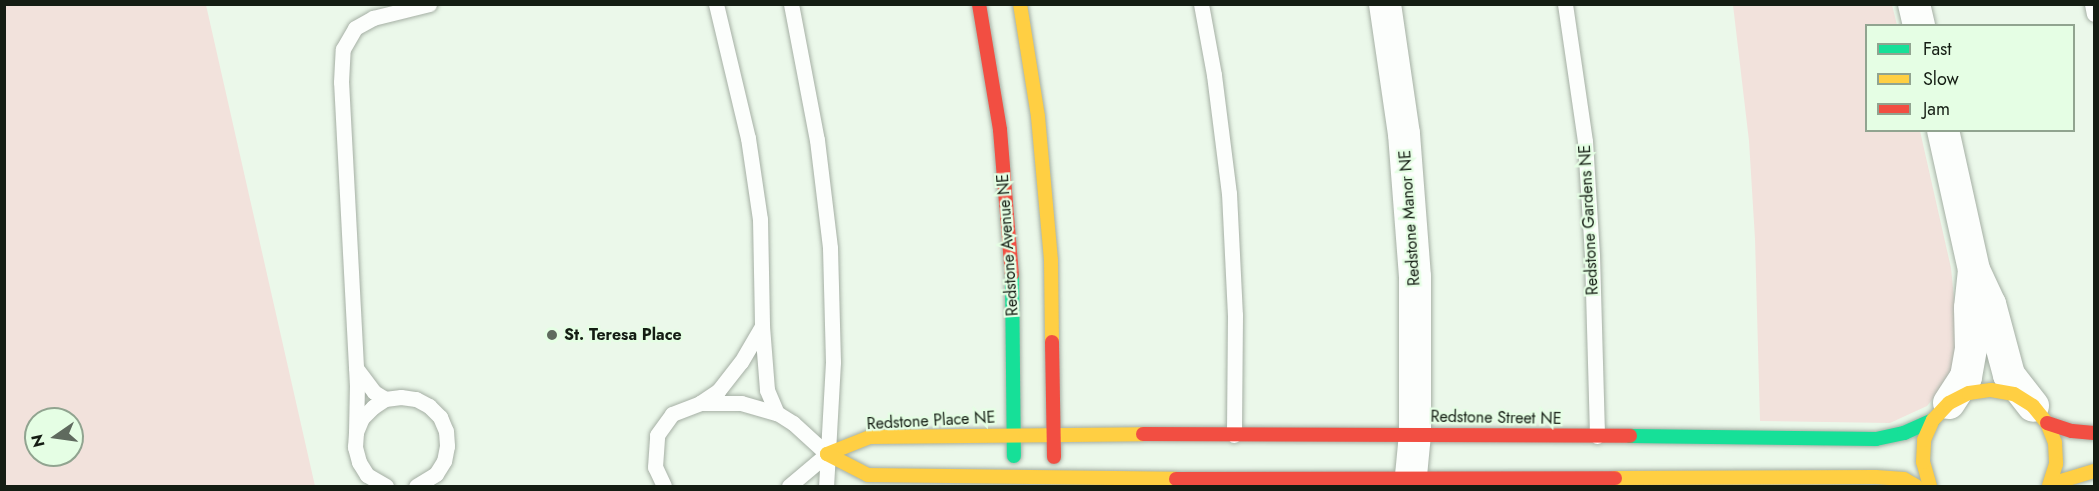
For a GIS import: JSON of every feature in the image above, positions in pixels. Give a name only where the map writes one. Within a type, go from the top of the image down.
[{"type":"street","name":"Redstone Manor NE","points":[[1385,4],[1404,134],[1415,277],[1414,434],[1410,482]]},
{"type":"street","points":[[1914,4],[1919,24]]},
{"type":"street","points":[[981,11],[1025,6],[1051,260],[1055,434],[1053,483]]},
{"type":"street","name":"Redstone Avenue NE","points":[[981,11],[1000,130],[1012,269],[1013,482]]},
{"type":"street","points":[[1943,132],[1974,270],[1990,304],[2009,375],[2040,415],[2055,443],[2056,464],[2050,485]]},
{"type":"street","points":[[1930,486],[1923,462],[1924,440],[1966,377],[1971,349],[1970,308],[1974,270]]},
{"type":"street","name":"Redstone Street NE","points":[[1055,434],[1414,434],[1876,439],[1904,433],[1969,393],[1991,390],[2014,394],[2040,415]]},
{"type":"street","points":[[2040,415],[2072,431],[2094,433]]},
{"type":"street","name":"Redstone Place NE","points":[[827,454],[870,437],[1055,434]]},
{"type":"street","points":[[827,454],[868,475],[1013,482],[1604,482],[1876,477],[1904,479],[1916,486]]},
{"type":"street","points":[[2050,485],[2094,471]]},
{"type":"lane","points":[[386,486],[368,475],[359,462],[355,447],[356,368],[341,82],[343,49],[355,28],[373,18],[429,4]]},
{"type":"lane","points":[[716,4],[748,138],[760,219],[762,326],[767,390],[777,413]]},
{"type":"lane","points":[[791,4],[817,140],[830,248],[833,363],[826,486]]},
{"type":"lane","points":[[1201,4],[1214,75],[1229,193],[1235,315],[1234,435]]},
{"type":"lane","name":"Redstone Gardens NE","points":[[1565,4],[1585,141],[1592,255],[1597,436]]},
{"type":"lane","points":[[2092,4],[2094,14]]},
{"type":"lane","points":[[664,486],[655,467],[657,435],[672,414],[700,404],[718,391],[741,362],[762,326]]},
{"type":"lane","points":[[356,368],[374,392],[386,399]]},
{"type":"lane","points":[[356,432],[362,418],[386,399],[401,397],[416,399],[435,412],[446,431],[447,446],[444,461],[436,474],[416,486]]},
{"type":"lane","points":[[700,404],[741,403],[777,413],[793,423],[827,454]]},
{"type":"lane","points":[[789,486],[827,454]]},
{"type":"shaded area","points":[[4,5],[206,5],[315,486],[5,486]]},
{"type":"shaded area","points":[[1733,5],[1892,5],[1897,24],[1865,24],[1865,132],[1920,132],[1951,268],[1958,338],[1953,374],[1927,406],[1890,423],[1760,421],[1755,239],[1749,141]]},
{"type":"traffic: fast","points":[[1012,275],[1014,456]]},
{"type":"traffic: fast","points":[[1630,436],[1876,439],[1904,433],[1933,420]]},
{"type":"traffic: slow","points":[[1020,4],[1038,117],[1051,260],[1052,342]]},
{"type":"traffic: slow","points":[[1930,486],[1923,462],[1924,440],[1933,420],[1949,403],[1969,393],[1991,390],[2014,394],[2033,406],[2047,423],[2055,443],[2056,464],[2049,486]]},
{"type":"traffic: slow","points":[[827,454],[870,437],[1143,434]]},
{"type":"traffic: slow","points":[[827,454],[868,475],[1176,479]]},
{"type":"traffic: slow","points":[[2051,484],[2094,471]]},
{"type":"traffic: slow","points":[[1615,478],[1876,477],[1904,479],[1916,486]]},
{"type":"traffic: jam","points":[[979,4],[1000,130],[1012,275]]},
{"type":"traffic: jam","points":[[1052,342],[1054,457]]},
{"type":"traffic: jam","points":[[2047,423],[2072,431],[2094,433]]},
{"type":"traffic: jam","points":[[1143,434],[1630,436]]},
{"type":"traffic: jam","points":[[1176,479],[1615,478]]},
{"type":"place","name":"St. Teresa Place","points":[[552,335]]}]
